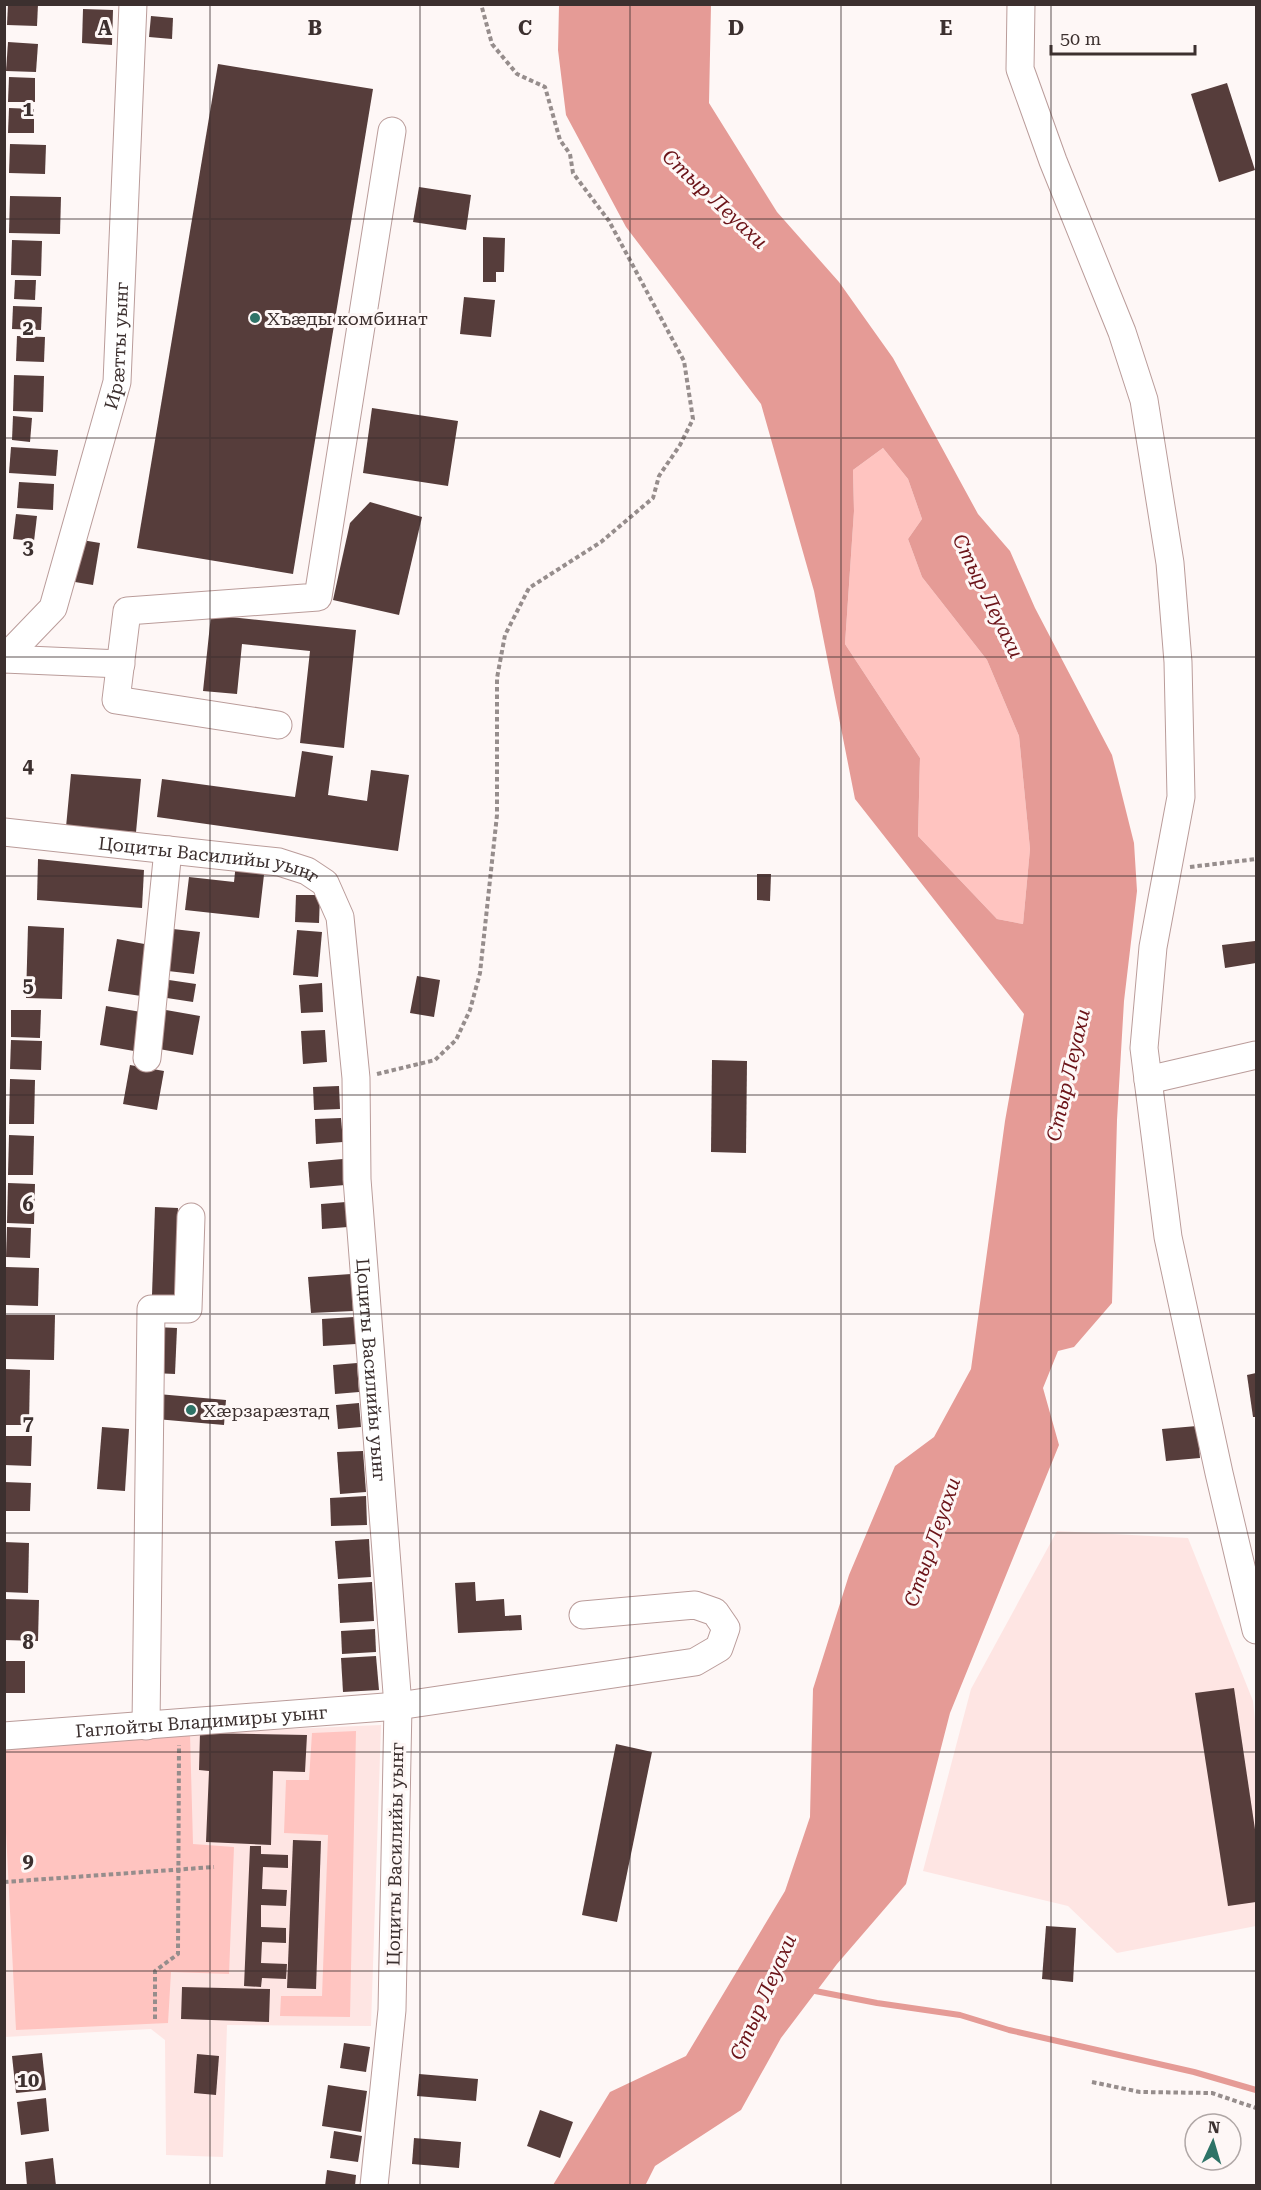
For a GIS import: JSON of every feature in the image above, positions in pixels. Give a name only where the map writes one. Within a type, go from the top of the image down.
[{"type":"street","name":"Ирæтты уынг","points":[[4,659],[53,608],[117,382],[133,4]]},
{"type":"street","points":[[1021,4],[1020,69],[1053,161],[1122,332],[1144,399],[1170,563],[1178,662],[1181,797],[1153,947],[1144,1048],[1168,1237],[1219,1473],[1257,1630]]},
{"type":"street","points":[[278,725],[116,700],[127,611],[318,597],[392,131]]},
{"type":"street","points":[[4,659],[121,664]]},
{"type":"street","name":"Цоциты Василийы уынг","points":[[4,832],[279,862],[308,871],[325,883],[340,917],[356,1078],[357,1179],[398,1706],[392,2010],[374,2186]]},
{"type":"street","points":[[147,1058],[168,850]]},
{"type":"street","points":[[1148,1080],[1257,1055]]},
{"type":"street","points":[[146,1726],[152,1309],[188,1309],[191,1216]]},
{"type":"street","name":"Гаглойты Владимиры уынг","points":[[4,1736],[398,1706],[695,1662],[719,1648],[726,1628],[715,1612],[695,1605],[583,1616]]},
{"type":"path","points":[[356,1078],[435,1060],[456,1040],[470,1010],[480,973],[497,815],[496,678],[505,635],[529,588],[601,542],[653,498],[659,476],[680,445],[693,419],[684,361],[609,221],[573,173],[570,154],[560,140],[545,87],[518,74],[492,44],[481,4]]},
{"type":"path","points":[[1168,869],[1257,859]]},
{"type":"path","points":[[155,2019],[155,1971],[178,1954],[179,1723]]},
{"type":"path","points":[[4,1882],[214,1868]]},
{"type":"path","points":[[1092,2082],[1140,2092],[1212,2093],[1257,2108]]},
{"type":"shaded area","points":[[883,448],[908,479],[922,519],[908,539],[922,577],[987,660],[1019,736],[1030,849],[1023,924],[997,919],[918,836],[920,758],[845,644],[854,511],[853,470]]},
{"type":"shaded area","points":[[1057,1531],[1188,1538],[1253,1701],[1256,1730],[1256,1926],[1117,1953],[1068,1906],[923,1871],[971,1689]]},
{"type":"shaded area","points":[[381,1725],[371,2026],[227,2025],[223,2157],[166,2155],[165,2040],[151,2029],[5,2037],[4,1741]]},
{"type":"shaded area","points":[[356,1731],[350,2017],[280,2016],[281,1996],[322,1996],[328,1835],[284,1833],[286,1780],[309,1780],[312,1733]]},
{"type":"shaded area","points":[[190,1734],[193,1844],[234,1847],[229,1974],[171,1972],[168,2023],[16,2030],[4,1749]]},
{"type":"water","name":"Стыр Леуахи","points":[[559,5],[711,5],[709,103],[777,212],[839,282],[893,358],[978,514],[1010,551],[1035,608],[1112,755],[1134,843],[1137,891],[1124,1001],[1117,1120],[1112,1303],[1074,1347],[1058,1351],[1043,1388],[1059,1445],[950,1713],[906,1884],[837,1964],[781,2038],[741,2110],[655,2166],[645,2186],[553,2185],[610,2092],[686,2056],[785,1891],[810,1817],[813,1689],[849,1575],[895,1466],[934,1437],[971,1369],[1005,1121],[1024,1014],[855,799],[814,591],[761,404],[626,227],[566,115],[558,50]],"holes":[[[883,448],[908,479],[922,519],[908,539],[922,577],[987,660],[1019,736],[1030,849],[1023,924],[997,919],[918,836],[920,758],[845,644],[854,511],[853,470]]]},
{"type":"building","points":[[8,4],[38,4],[37,26],[7,25]]},
{"type":"building","points":[[83,9],[113,10],[112,45],[82,43]]},
{"type":"building","points":[[151,16],[173,18],[172,39],[149,37]]},
{"type":"building","points":[[8,42],[38,44],[36,72],[6,71]]},
{"type":"building","name":"Хъæды комбинат","points":[[218,64],[373,89],[293,574],[137,548]]},
{"type":"building","points":[[9,77],[35,78],[35,102],[8,102]]},
{"type":"building","points":[[1227,83],[1255,170],[1219,182],[1191,94]]},
{"type":"building","points":[[9,108],[34,109],[34,133],[8,133]]},
{"type":"building","points":[[10,144],[46,145],[45,174],[9,173]]},
{"type":"building","points":[[419,187],[471,195],[466,230],[413,222]]},
{"type":"building","points":[[10,196],[61,197],[60,234],[9,233]]},
{"type":"building","points":[[483,237],[505,238],[504,272],[496,272],[496,282],[483,282]]},
{"type":"building","points":[[12,240],[42,241],[41,276],[11,275]]},
{"type":"building","points":[[15,280],[36,280],[35,300],[14,299]]},
{"type":"building","points":[[464,297],[495,300],[491,337],[460,334]]},
{"type":"building","points":[[13,306],[42,307],[41,330],[12,329]]},
{"type":"building","points":[[17,336],[45,337],[44,362],[16,361]]},
{"type":"building","points":[[14,375],[44,376],[43,412],[13,411]]},
{"type":"building","points":[[372,408],[458,421],[448,486],[363,473]]},
{"type":"building","points":[[13,416],[32,418],[30,442],[12,440]]},
{"type":"building","points":[[11,447],[58,450],[56,476],[9,473]]},
{"type":"building","points":[[19,482],[54,484],[53,510],[17,508]]},
{"type":"building","points":[[370,502],[422,517],[399,615],[333,600],[350,523]]},
{"type":"building","points":[[16,514],[37,516],[34,541],[13,539]]},
{"type":"building","points":[[82,540],[100,543],[93,585],[75,582]]},
{"type":"building","points":[[211,615],[356,630],[344,748],[300,743],[310,651],[242,644],[237,694],[203,691]]},
{"type":"building","points":[[302,751],[333,756],[328,795],[367,801],[371,770],[409,775],[398,851],[157,817],[162,779],[295,797]]},
{"type":"building","points":[[71,774],[141,779],[136,832],[66,827]]},
{"type":"building","points":[[38,859],[144,870],[142,908],[37,900]]},
{"type":"building","points":[[236,863],[265,866],[259,918],[185,910],[189,877],[234,882]]},
{"type":"building","points":[[757,874],[771,874],[770,901],[757,900]]},
{"type":"building","points":[[296,895],[320,895],[319,923],[295,922]]},
{"type":"building","points":[[28,926],[64,928],[62,999],[26,998]]},
{"type":"building","points":[[173,929],[200,932],[194,974],[168,971]]},
{"type":"building","points":[[297,930],[322,932],[318,977],[293,975]]},
{"type":"building","points":[[117,939],[150,945],[141,996],[108,991]]},
{"type":"building","points":[[1255,941],[1256,963],[1225,968],[1222,945]]},
{"type":"building","points":[[417,976],[440,980],[434,1017],[410,1013]]},
{"type":"building","points":[[169,980],[196,984],[193,1002],[167,998]]},
{"type":"building","points":[[322,983],[323,1012],[301,1013],[299,985]]},
{"type":"building","points":[[106,1006],[141,1012],[134,1051],[100,1045]]},
{"type":"building","points":[[11,1010],[41,1010],[40,1038],[11,1037]]},
{"type":"building","points":[[166,1010],[200,1016],[193,1055],[159,1049]]},
{"type":"building","points":[[325,1030],[327,1062],[303,1064],[301,1031]]},
{"type":"building","points":[[11,1040],[42,1041],[41,1070],[10,1069]]},
{"type":"building","points":[[712,1060],[747,1061],[746,1153],[711,1152]]},
{"type":"building","points":[[130,1065],[164,1071],[157,1110],[123,1104]]},
{"type":"building","points":[[10,1079],[35,1080],[34,1124],[9,1124]]},
{"type":"building","points":[[339,1086],[340,1109],[314,1110],[313,1087]]},
{"type":"building","points":[[341,1118],[343,1142],[316,1144],[315,1119]]},
{"type":"building","points":[[9,1135],[34,1136],[33,1175],[8,1175]]},
{"type":"building","points":[[343,1159],[345,1185],[310,1188],[308,1162]]},
{"type":"building","points":[[8,1183],[35,1184],[34,1224],[7,1223]]},
{"type":"building","points":[[346,1202],[348,1227],[322,1229],[321,1204]]},
{"type":"building","points":[[155,1207],[178,1208],[175,1296],[152,1295]]},
{"type":"building","points":[[7,1227],[31,1228],[30,1258],[6,1257]]},
{"type":"building","points":[[6,1267],[39,1268],[38,1306],[6,1305]]},
{"type":"building","points":[[351,1274],[353,1311],[311,1313],[308,1277]]},
{"type":"building","points":[[6,1315],[55,1315],[54,1360],[4,1359]]},
{"type":"building","points":[[354,1317],[356,1344],[323,1346],[322,1319]]},
{"type":"building","points":[[155,1327],[177,1328],[175,1374],[153,1373]]},
{"type":"building","points":[[357,1363],[359,1392],[335,1394],[333,1365]]},
{"type":"building","points":[[4,1369],[30,1370],[29,1425],[4,1425]]},
{"type":"building","points":[[1256,1373],[1256,1417],[1253,1417],[1247,1375]]},
{"type":"building","name":"Хæрзарæзтад","points":[[158,1394],[226,1400],[224,1425],[156,1419]]},
{"type":"building","points":[[359,1403],[361,1427],[338,1429],[336,1405]]},
{"type":"building","points":[[1197,1426],[1200,1458],[1166,1461],[1162,1429]]},
{"type":"building","points":[[102,1427],[129,1429],[125,1491],[97,1489]]},
{"type":"building","points":[[4,1436],[32,1436],[31,1466],[4,1465]]},
{"type":"building","points":[[363,1451],[366,1492],[340,1494],[337,1452]]},
{"type":"building","points":[[4,1482],[31,1483],[30,1511],[4,1511]]},
{"type":"building","points":[[366,1496],[367,1525],[331,1526],[330,1498]]},
{"type":"building","points":[[369,1539],[371,1577],[338,1579],[335,1541]]},
{"type":"building","points":[[4,1542],[29,1543],[28,1593],[4,1592]]},
{"type":"building","points":[[372,1582],[374,1621],[340,1623],[338,1584]]},
{"type":"building","points":[[475,1582],[476,1601],[504,1599],[505,1616],[521,1615],[522,1630],[458,1633],[455,1583]]},
{"type":"building","points":[[4,1599],[39,1600],[38,1641],[4,1640]]},
{"type":"building","points":[[375,1629],[376,1652],[342,1654],[341,1631]]},
{"type":"building","points":[[376,1656],[379,1690],[343,1692],[341,1658]]},
{"type":"building","points":[[4,1661],[25,1661],[25,1693],[4,1693]]},
{"type":"building","points":[[1234,1688],[1256,1836],[1256,1902],[1228,1906],[1195,1693]]},
{"type":"building","points":[[200,1733],[307,1735],[305,1772],[273,1771],[271,1845],[206,1842],[209,1771],[199,1770]]},
{"type":"building","points":[[616,1744],[652,1752],[617,1922],[582,1915]]},
{"type":"building","points":[[293,1840],[321,1841],[316,1989],[287,1988]]},
{"type":"building","points":[[250,1846],[261,1846],[261,1854],[288,1855],[288,1868],[263,1867],[262,1889],[287,1890],[286,1906],[261,1905],[261,1927],[286,1928],[286,1943],[262,1942],[261,1963],[287,1964],[286,1979],[262,1978],[261,1987],[244,1986]]},
{"type":"building","points":[[1046,1926],[1076,1928],[1073,1982],[1042,1979]]},
{"type":"building","points":[[182,1987],[270,1989],[269,2022],[181,2019]]},
{"type":"building","points":[[344,2043],[370,2047],[366,2072],[340,2068]]},
{"type":"building","points":[[42,2053],[46,2090],[16,2093],[12,2056]]},
{"type":"building","points":[[197,2054],[219,2056],[216,2095],[194,2093]]},
{"type":"building","points":[[419,2074],[478,2079],[476,2101],[417,2096]]},
{"type":"building","points":[[328,2085],[367,2091],[361,2132],[322,2126]]},
{"type":"building","points":[[46,2098],[49,2131],[21,2135],[17,2102]]},
{"type":"building","points":[[540,2110],[573,2122],[560,2158],[527,2146]]},
{"type":"building","points":[[334,2131],[362,2136],[358,2162],[330,2158]]},
{"type":"building","points":[[414,2138],[461,2142],[459,2168],[412,2164]]},
{"type":"building","points":[[53,2158],[56,2186],[27,2186],[25,2162]]},
{"type":"building","points":[[327,2170],[356,2175],[355,2186],[325,2186]]},
{"type":"waterway","points":[[810,1990],[877,2003],[960,2015],[1009,2030],[1194,2072],[1256,2090]]},
{"type":"place","name":"Хъæды комбинат","points":[[255,318]]},
{"type":"place","name":"Хæрзарæзтад","points":[[191,1410]]}]
